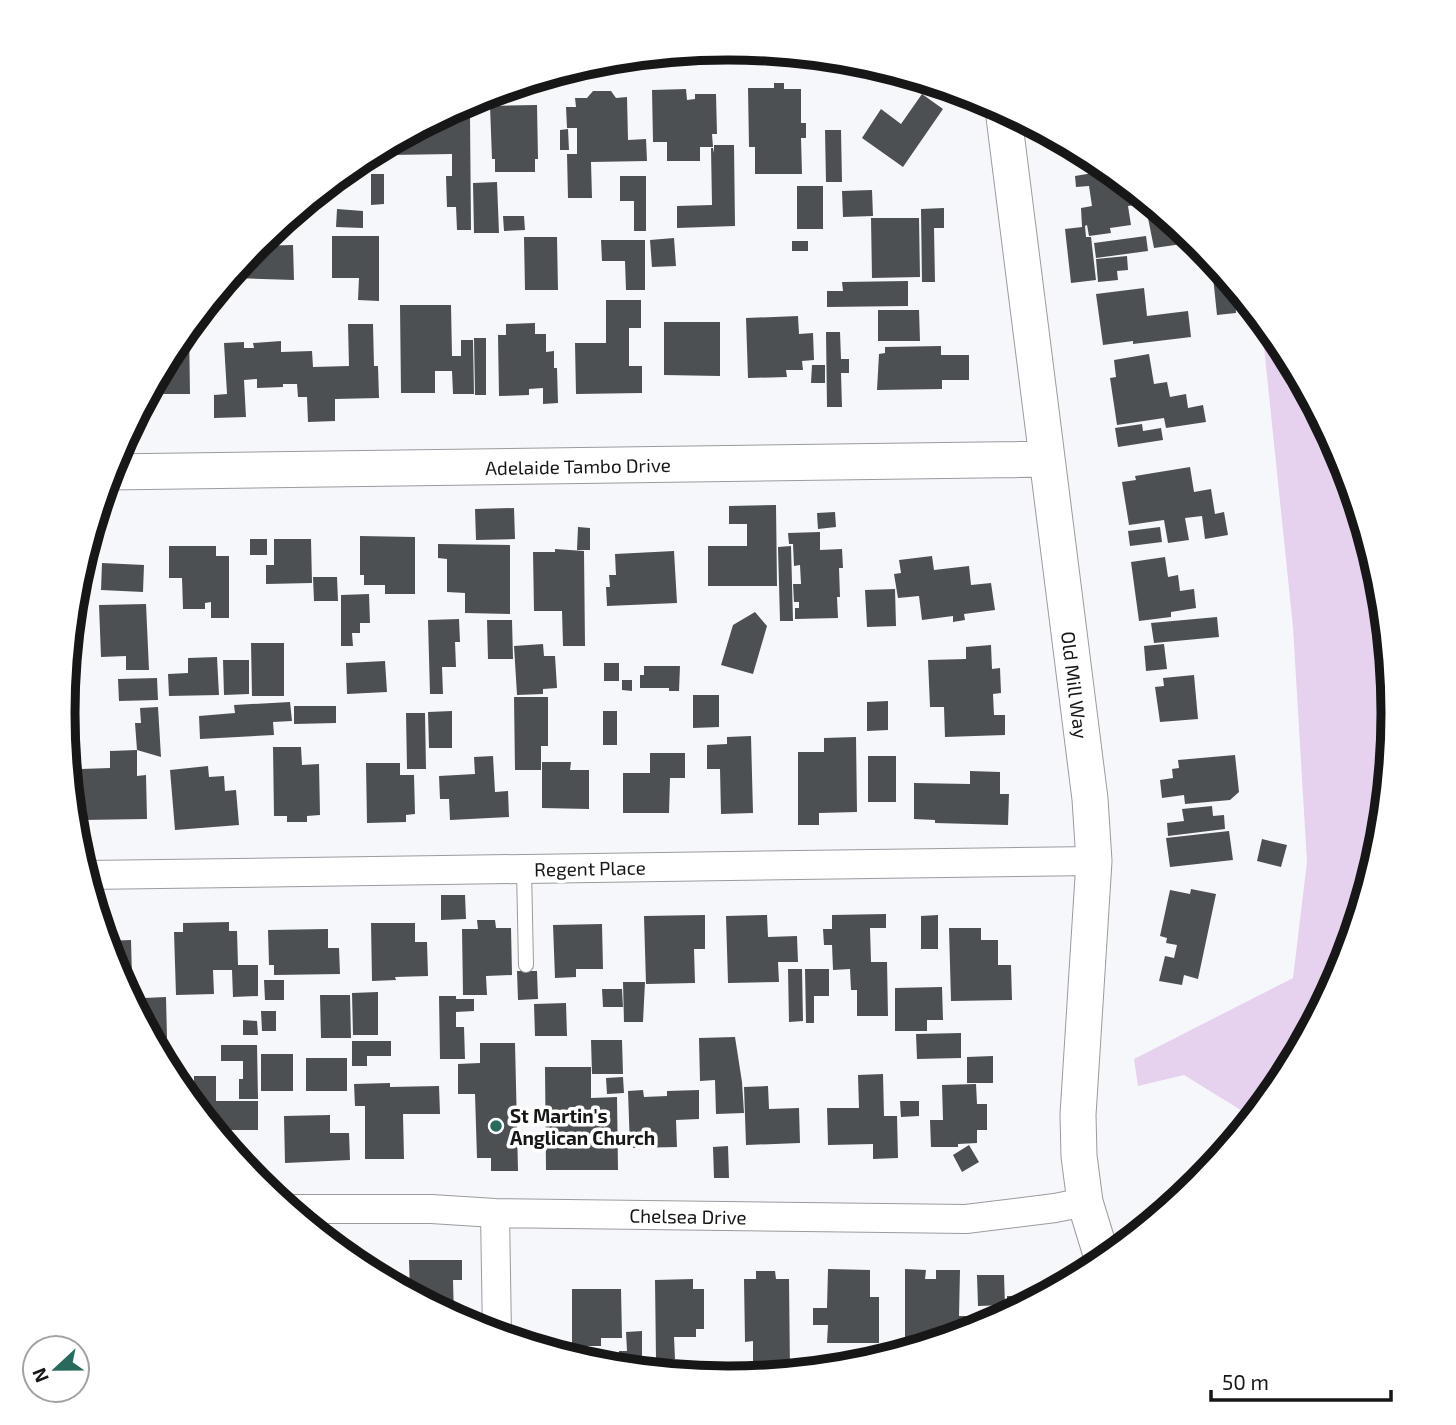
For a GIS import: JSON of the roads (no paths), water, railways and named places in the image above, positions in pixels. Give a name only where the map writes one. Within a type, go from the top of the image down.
[{"type":"street","name":"Old Mill Way","points":[[1005,121],[1090,799],[1094,861],[1077,1115],[1085,1202],[1099,1249]]},
{"type":"street","name":"Adelaide Tambo Drive","points":[[122,472],[1046,459]]},
{"type":"street","name":"Regent Place","points":[[95,875],[1094,861]]},
{"type":"street","name":"Chelsea Drive","points":[[304,1209],[966,1219],[1085,1202]]},
{"type":"street","points":[[495,1213],[497,1323]]},
{"type":"lane","points":[[524,869],[526,965]]},
{"type":"place","name":"St Martin's Anglican Church","points":[[496,1126]]}]
